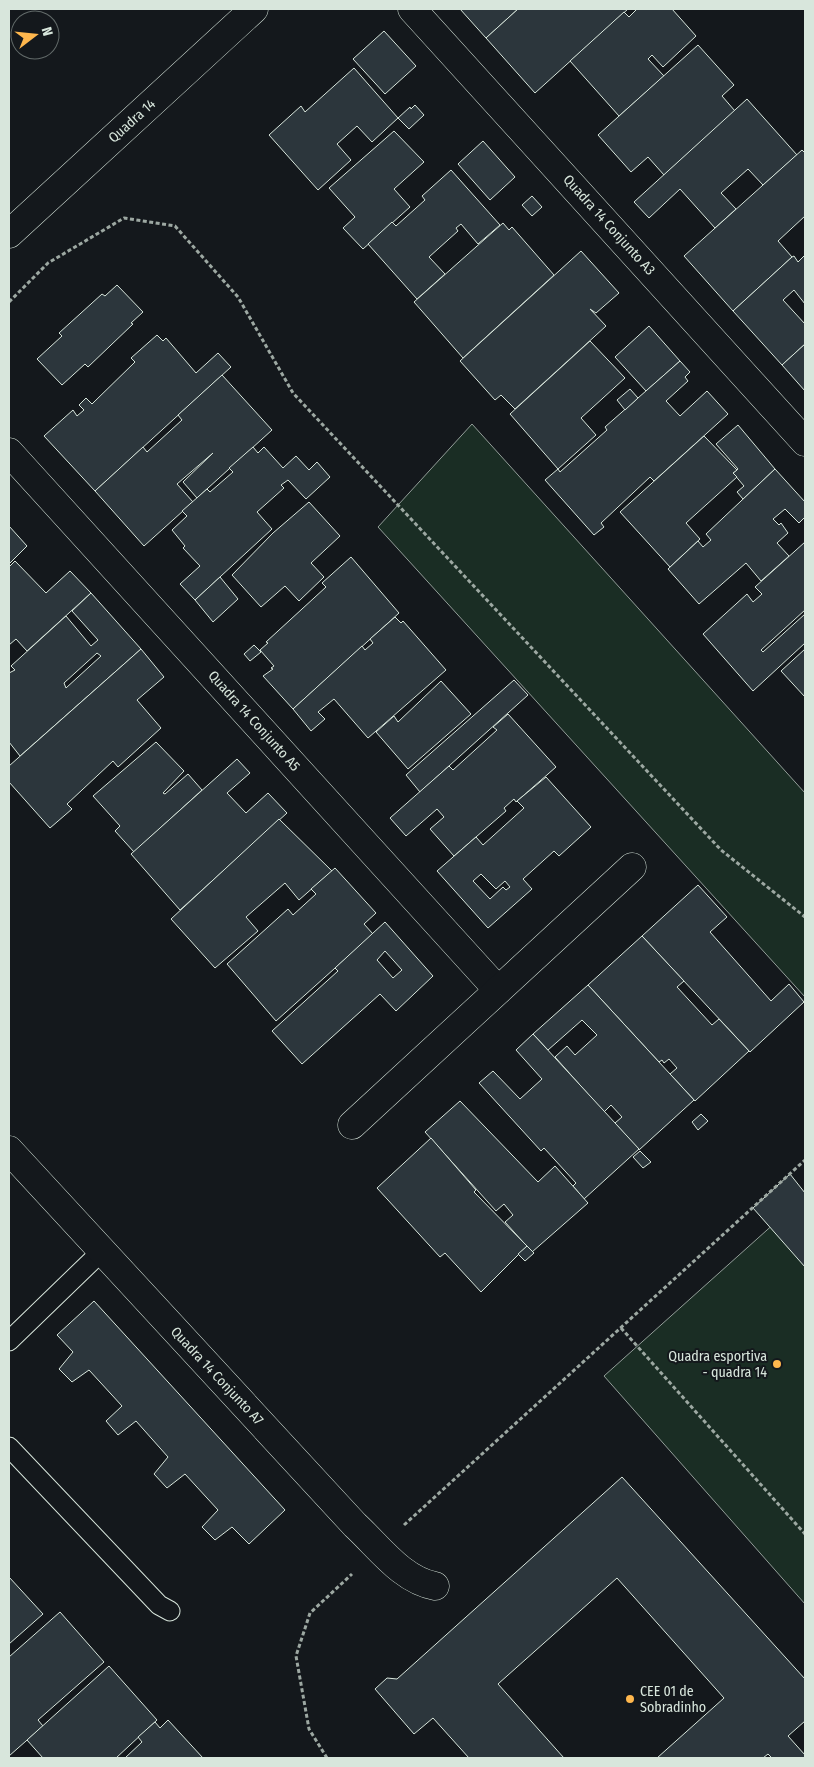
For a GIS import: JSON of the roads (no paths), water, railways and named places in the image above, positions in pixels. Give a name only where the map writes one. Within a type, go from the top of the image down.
[{"type":"street","name":"Quadra 14","points":[[9,234],[254,9]]},
{"type":"street","name":"Quadra 14 Conjunto A3","points":[[412,9],[805,442]]},
{"type":"street","name":"Quadra 14 Conjunto A5","points":[[9,452],[498,990]]},
{"type":"street","points":[[352,1125],[632,867]]},
{"type":"street","name":"Quadra 14 Conjunto A7","points":[[9,1150],[348,1518],[409,1577],[436,1586]]},
{"type":"lane","points":[[9,1341],[101,1252]]},
{"type":"lane","points":[[9,1447],[160,1605],[170,1611]]},
{"type":"place","name":"Quadra esportiva - quadra 14","points":[[777,1364]]},
{"type":"place","name":"CEE 01 de Sobradinho","points":[[630,1699]]}]
